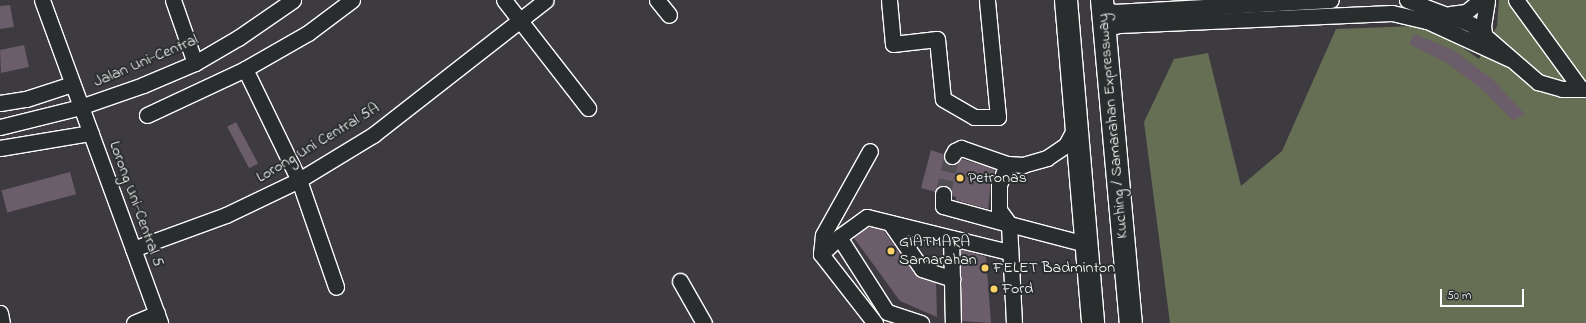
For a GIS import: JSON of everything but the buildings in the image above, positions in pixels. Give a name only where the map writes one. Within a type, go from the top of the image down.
[{"type":"highway","points":[[1066,0],[1075,128],[1093,323]]},
{"type":"highway","name":"Kuching / Samarahan Expressway","points":[[1103,13],[1131,323]]},
{"type":"street","name":"Lorong Uni-Central 5","points":[[42,0],[158,318]]},
{"type":"street","points":[[173,0],[195,63]]},
{"type":"street","name":"Jalan Uni-Central","points":[[0,127],[80,107],[143,85],[195,63],[238,38],[293,0]]},
{"type":"street","points":[[147,115],[245,69],[308,33],[352,0]]},
{"type":"street","points":[[504,0],[588,108]]},
{"type":"street","name":"Lorong Uni Central 5A","points":[[133,249],[226,216],[299,180],[373,135],[546,0]]},
{"type":"street","points":[[658,0],[669,15]]},
{"type":"street","points":[[889,0],[893,44],[937,39],[943,99],[974,117],[998,117],[986,0]]},
{"type":"street","points":[[1103,13],[1219,3],[1331,0]]},
{"type":"street","points":[[1407,0],[1450,14],[1470,24],[1486,43]]},
{"type":"street","points":[[1450,14],[1466,12],[1480,0]]},
{"type":"street","points":[[1486,43],[1483,26],[1487,0]]},
{"type":"street","points":[[1516,0],[1584,89]]},
{"type":"street","points":[[1103,13],[1118,25],[1392,13],[1427,21],[1486,43],[1510,59],[1538,82],[1562,89],[1584,89]]},
{"type":"street","points":[[245,69],[299,180],[336,287]]},
{"type":"street","points":[[0,103],[26,99],[72,84]]},
{"type":"street","points":[[952,156],[955,151],[961,148],[1007,164],[1023,165],[1047,158],[1066,145],[1075,128]]},
{"type":"street","points":[[0,148],[91,133]]},
{"type":"street","points":[[870,151],[823,235],[821,254],[875,323]]},
{"type":"street","points":[[1007,164],[1000,185],[998,210],[1009,224],[1008,252],[1014,323]]},
{"type":"street","points":[[943,194],[943,206],[1086,244]]},
{"type":"street","points":[[821,254],[839,237],[866,217],[1008,252]]},
{"type":"street","points":[[890,223],[922,269],[952,279]]},
{"type":"street","points":[[839,237],[887,312],[921,323]]},
{"type":"street","points":[[951,238],[953,323]]},
{"type":"street","points":[[680,281],[704,323]]},
{"type":"street","points":[[0,313],[2,323]]},
{"type":"street","points":[[134,323],[158,318]]},
{"type":"green space","points":[[1499,0],[1586,0],[1586,323],[1170,323],[1144,122],[1174,59],[1208,53],[1241,186],[1282,151],[1336,29],[1416,26],[1456,43],[1479,59],[1497,26]]},
{"type":"tunnel","points":[[943,194],[952,156]]},
{"type":"place","name":"Petronas","points":[[960,178]]},
{"type":"place","name":"GIATMARA Samarahan","points":[[891,251]]},
{"type":"place","name":"FELET Badminton","points":[[985,268]]},
{"type":"place","name":"Ford","points":[[994,289]]}]
